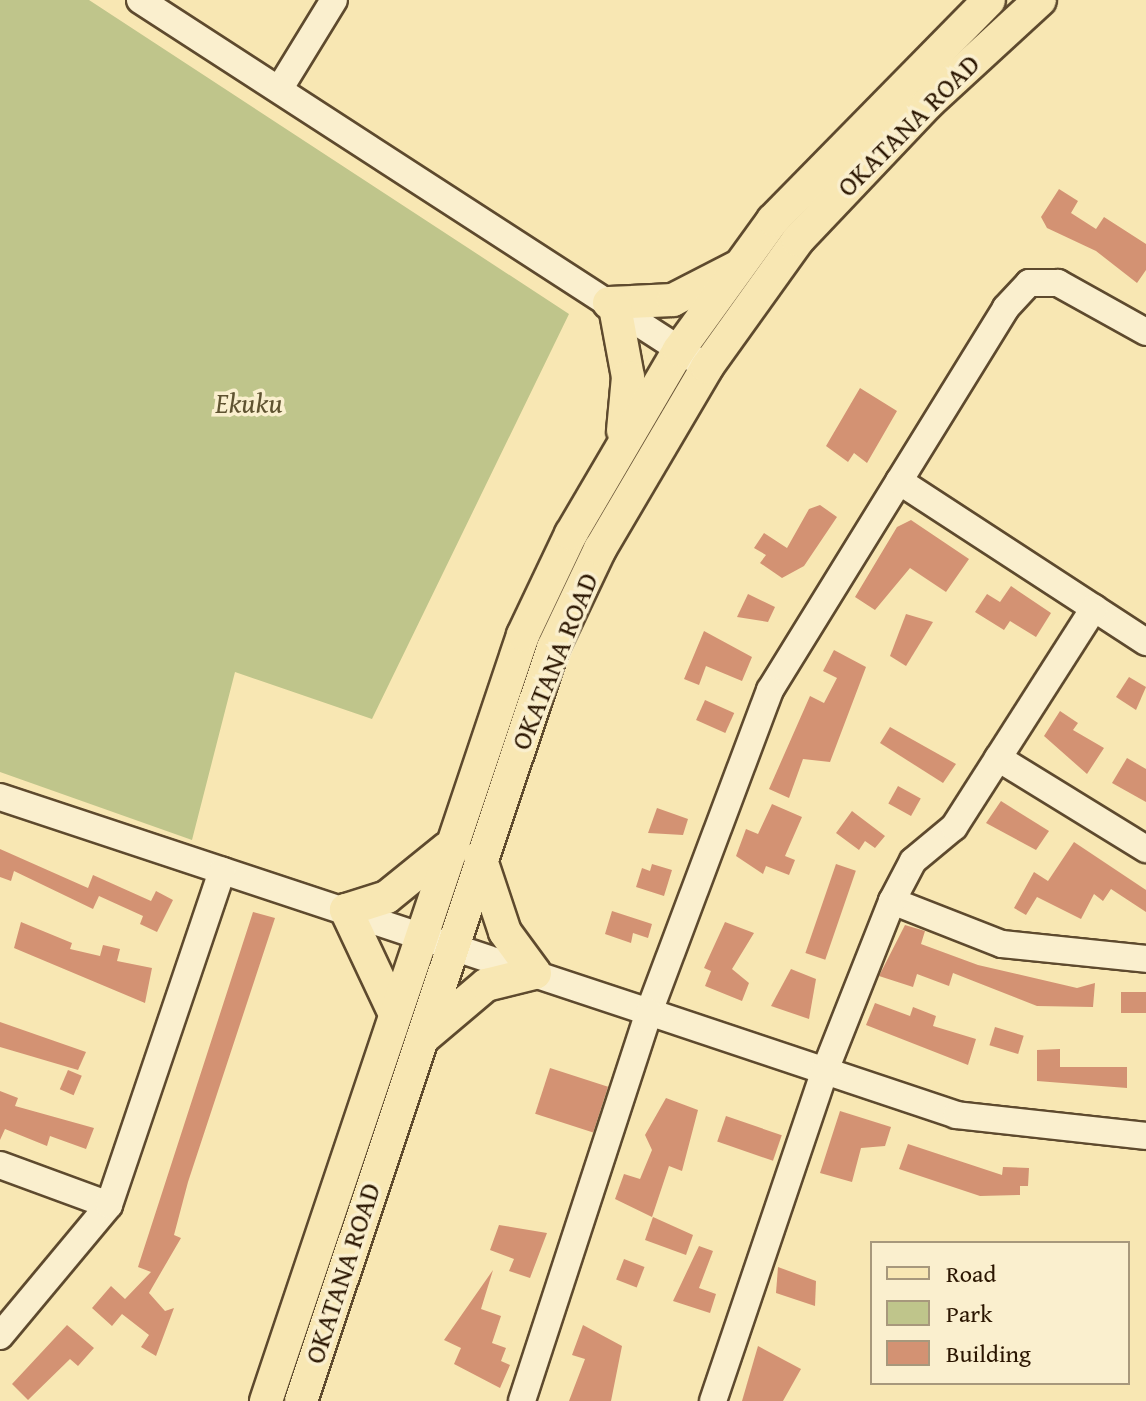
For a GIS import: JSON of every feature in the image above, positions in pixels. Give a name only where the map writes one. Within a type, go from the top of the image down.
[{"type":"main road","name":"OKATANA ROAD","points":[[266,1401],[449,847],[523,635],[623,438],[679,350],[739,266],[843,143],[989,0]]},
{"type":"main road","name":"OKATANA ROAD","points":[[301,1401],[480,857],[553,648],[651,455],[707,367],[833,201],[1040,0]]},
{"type":"main road","points":[[623,438],[628,377],[612,305],[673,300],[739,266]]},
{"type":"main road","points":[[394,1012],[346,910],[387,897],[449,847]]},
{"type":"main road","points":[[419,1042],[486,985],[535,973],[505,932],[480,857]]},
{"type":"street","points":[[140,0],[707,367]]},
{"type":"street","points":[[280,88],[334,0]]},
{"type":"street","points":[[522,1401],[649,1012],[770,690],[899,481],[1029,283],[1058,283],[1146,332]]},
{"type":"street","points":[[899,481],[1146,642]]},
{"type":"street","points":[[713,1401],[826,1068],[892,901],[913,861],[954,827],[1094,608]]},
{"type":"street","points":[[998,758],[1146,849]]},
{"type":"street","points":[[0,797],[346,910],[419,939],[535,973],[995,1123],[1146,1136]]},
{"type":"street","points":[[0,1336],[109,1205],[222,871]]},
{"type":"street","points":[[892,901],[1002,944],[1146,959]]},
{"type":"street","points":[[0,1165],[109,1205]]},
{"type":"green space","name":"Ekuku","points":[[0,0],[89,0],[569,314],[372,719],[235,672],[192,840],[0,772]]},
{"type":"building","points":[[1059,189],[1078,201],[1071,213],[1096,229],[1104,217],[1146,244],[1146,270],[1137,283],[1096,251],[1047,228],[1041,217]]},
{"type":"building","points":[[860,388],[897,411],[867,463],[854,453],[848,462],[826,446]]},
{"type":"building","points":[[820,505],[837,517],[804,566],[782,578],[760,563],[766,555],[754,548],[764,533],[787,548],[809,509]]},
{"type":"building","points":[[911,520],[969,559],[946,592],[910,568],[875,610],[855,597],[897,527]]},
{"type":"building","points":[[1011,586],[1051,613],[1036,637],[1010,621],[1004,630],[975,612],[987,594],[1000,602]]},
{"type":"building","points":[[748,594],[775,607],[768,622],[737,617]]},
{"type":"building","points":[[906,614],[933,622],[906,666],[890,656]]},
{"type":"building","points":[[704,631],[752,657],[742,681],[706,666],[699,685],[684,679]]},
{"type":"building","points":[[834,650],[866,667],[830,762],[803,759],[789,798],[769,789],[810,696],[824,703],[837,678],[823,671]]},
{"type":"building","points":[[1129,677],[1146,687],[1136,710],[1116,697]]},
{"type":"building","points":[[705,700],[734,713],[725,733],[696,720]]},
{"type":"building","points":[[1060,711],[1078,723],[1073,730],[1104,748],[1087,774],[1044,736]]},
{"type":"building","points":[[890,727],[956,764],[943,783],[880,743]]},
{"type":"building","points":[[1127,758],[1146,769],[1146,802],[1112,783]]},
{"type":"building","points":[[898,786],[921,799],[911,816],[888,803]]},
{"type":"building","points":[[1001,801],[1049,831],[1036,850],[986,823]]},
{"type":"building","points":[[772,804],[802,817],[785,856],[795,860],[789,875],[766,866],[763,874],[736,856],[746,829],[758,834]]},
{"type":"building","points":[[657,808],[688,819],[683,835],[648,833]]},
{"type":"building","points":[[852,811],[885,836],[875,848],[865,841],[859,850],[836,833]]},
{"type":"building","points":[[1074,842],[1146,890],[1146,912],[1111,889],[1103,901],[1094,894],[1081,919],[1037,897],[1026,915],[1014,908],[1034,872],[1048,881]]},
{"type":"building","points":[[0,849],[88,888],[93,875],[151,901],[156,891],[173,900],[157,932],[140,924],[143,916],[99,896],[93,909],[14,871],[11,881],[0,877]]},
{"type":"building","points":[[652,864],[672,870],[664,896],[636,887],[642,868],[650,871]]},
{"type":"building","points":[[836,864],[856,871],[825,960],[805,953]]},
{"type":"building","points":[[612,911],[652,924],[648,938],[633,933],[631,943],[605,934]]},
{"type":"building","points":[[253,912],[275,918],[188,1182],[174,1235],[181,1238],[149,1293],[165,1311],[174,1308],[156,1356],[141,1347],[149,1335],[122,1314],[112,1326],[92,1308],[111,1286],[125,1299],[151,1272],[138,1267]]},
{"type":"building","points":[[21,922],[72,943],[70,949],[100,956],[103,945],[120,949],[117,961],[152,968],[145,1003],[14,948]]},
{"type":"building","points":[[725,922],[754,933],[732,969],[749,983],[742,1001],[705,986],[711,971],[704,968]]},
{"type":"building","points":[[905,925],[925,931],[921,944],[978,965],[1077,988],[1095,983],[1093,1007],[1037,1006],[953,973],[949,986],[917,974],[913,987],[879,976]]},
{"type":"building","points":[[791,969],[816,979],[809,1019],[771,1006]]},
{"type":"building","points":[[1121,992],[1146,992],[1146,1013],[1121,1013]]},
{"type":"building","points":[[875,1003],[910,1016],[913,1007],[936,1016],[933,1026],[976,1039],[968,1065],[866,1025]]},
{"type":"building","points":[[0,1022],[86,1052],[78,1070],[0,1047]]},
{"type":"building","points":[[995,1027],[1024,1036],[1018,1054],[989,1045]]},
{"type":"building","points":[[1060,1049],[1060,1067],[1127,1067],[1127,1088],[1037,1081],[1037,1050]]},
{"type":"building","points":[[550,1068],[608,1087],[593,1133],[535,1114]]},
{"type":"building","points":[[68,1070],[82,1076],[74,1095],[60,1089]]},
{"type":"building","points":[[0,1091],[18,1098],[15,1106],[94,1128],[86,1149],[50,1136],[47,1146],[5,1129],[0,1140]]},
{"type":"building","points":[[666,1098],[698,1110],[682,1171],[669,1166],[652,1217],[615,1199],[624,1174],[640,1179],[652,1150],[645,1135]]},
{"type":"building","points":[[840,1111],[891,1127],[885,1146],[861,1148],[852,1182],[820,1173]]},
{"type":"building","points":[[726,1116],[782,1135],[773,1161],[717,1142]]},
{"type":"building","points":[[908,1144],[1002,1175],[1003,1167],[1029,1168],[1028,1186],[1020,1186],[1020,1195],[980,1196],[899,1169]]},
{"type":"building","points":[[653,1217],[693,1235],[686,1255],[645,1240]]},
{"type":"building","points":[[499,1225],[547,1233],[530,1278],[509,1271],[514,1259],[490,1250]]},
{"type":"building","points":[[699,1246],[713,1251],[699,1288],[716,1294],[710,1313],[673,1301]]},
{"type":"building","points":[[624,1259],[645,1267],[637,1287],[616,1280]]},
{"type":"building","points":[[778,1267],[816,1281],[815,1306],[776,1293]]},
{"type":"building","points":[[493,1270],[481,1309],[501,1316],[492,1343],[506,1348],[501,1361],[510,1365],[500,1388],[454,1364],[461,1348],[444,1340]]},
{"type":"building","points":[[67,1325],[94,1348],[78,1366],[70,1359],[28,1400],[12,1384]]},
{"type":"building","points":[[583,1325],[622,1346],[611,1401],[569,1401],[585,1359],[572,1355]]},
{"type":"building","points":[[758,1346],[801,1369],[783,1401],[742,1401]]}]
